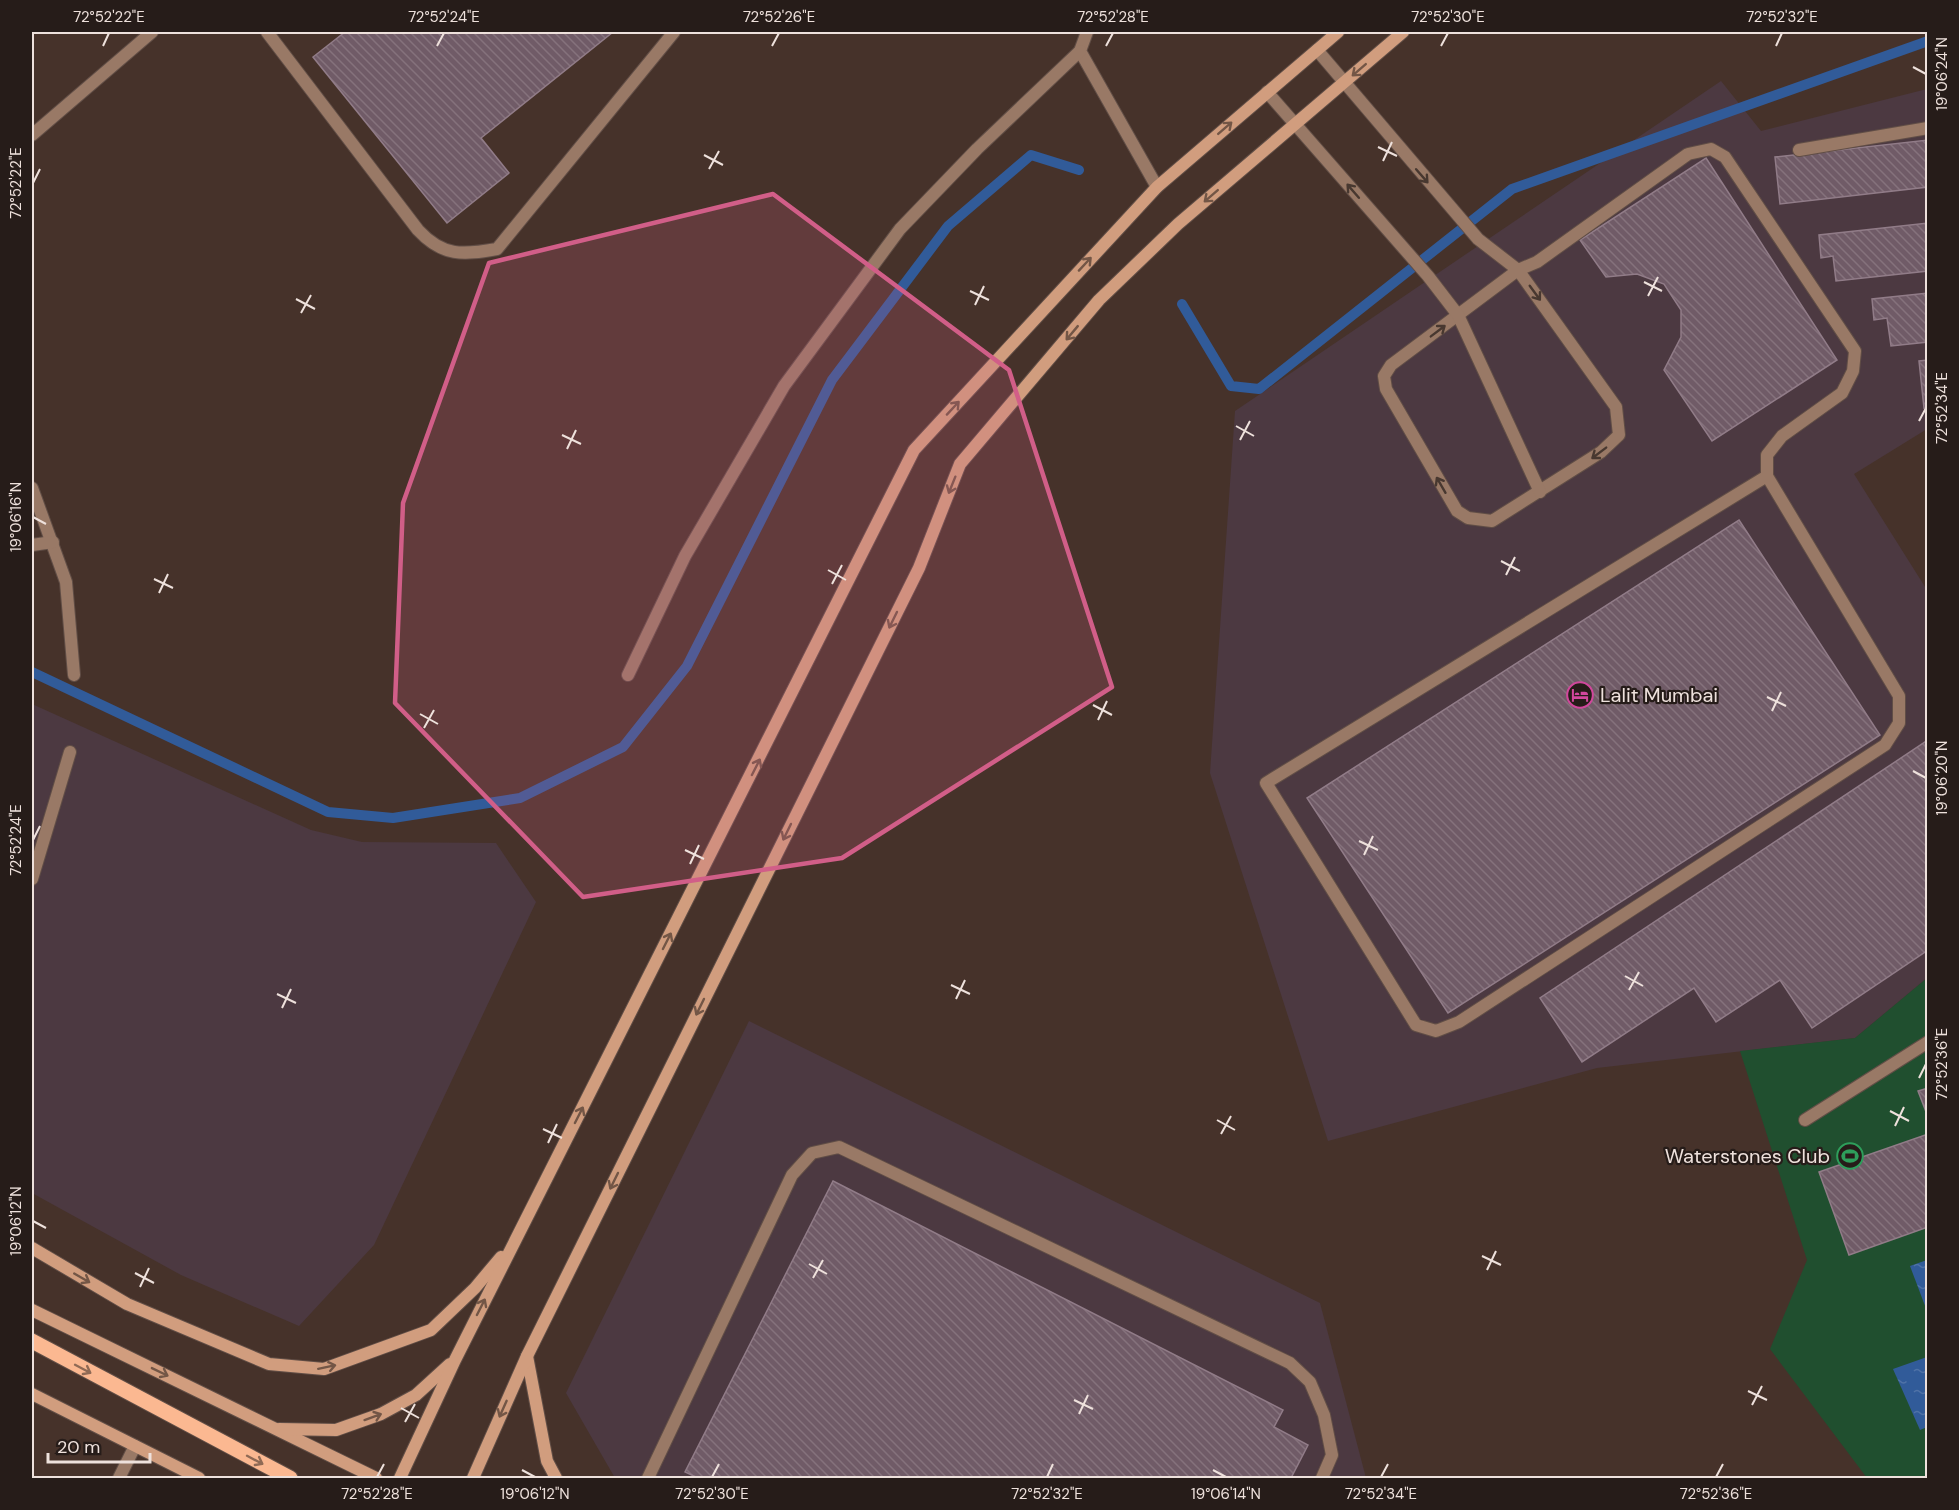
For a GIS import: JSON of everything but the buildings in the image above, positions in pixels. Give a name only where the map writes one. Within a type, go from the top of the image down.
[{"type":"main road","points":[[400,1479],[455,1360],[914,450],[1157,187],[1338,32]]},
{"type":"main road","points":[[473,1479],[527,1356],[919,568],[960,464],[1099,300],[1178,224],[1403,32]]},
{"type":"main road","points":[[32,1248],[127,1304],[258,1360],[269,1364],[324,1369],[431,1330],[475,1288],[516,1240]]},
{"type":"main road","points":[[32,1310],[375,1479]]},
{"type":"main road","points":[[32,1341],[290,1479]]},
{"type":"main road","points":[[527,1356],[547,1461],[556,1479]]},
{"type":"main road","points":[[275,1429],[336,1430],[381,1414],[416,1395],[455,1360]]},
{"type":"main road","points":[[32,1394],[199,1479]]},
{"type":"street","points":[[32,135],[152,32]]},
{"type":"street","points":[[267,32],[418,230],[431,244],[456,253],[497,249],[675,32]]},
{"type":"street","points":[[628,675],[685,556],[784,386],[900,229],[977,149],[1080,51],[1087,32]]},
{"type":"street","points":[[1317,50],[1342,84],[1455,214],[1478,239],[1518,270],[1616,407],[1619,435],[1601,452],[1492,521],[1468,518],[1457,511],[1386,389],[1384,376],[1390,365],[1518,270],[1537,262],[1688,154],[1711,149],[1725,158],[1855,351],[1853,371],[1842,393],[1782,436],[1767,455],[1767,476],[1899,696],[1899,723],[1885,745],[1459,1022],[1436,1031],[1416,1025],[1266,783],[1767,476]]},
{"type":"street","points":[[1080,51],[1157,187]]},
{"type":"street","points":[[1267,92],[1458,315],[1539,492]]},
{"type":"street","points":[[1799,150],[1928,128]]},
{"type":"street","points":[[32,488],[66,582],[74,675]]},
{"type":"street","points":[[32,545],[53,542]]},
{"type":"street","points":[[32,879],[70,752]]},
{"type":"street","points":[[1805,1120],[1928,1042]]},
{"type":"street","points":[[648,1479],[792,1175],[812,1153],[838,1147],[1290,1363],[1310,1382],[1324,1415],[1332,1455],[1322,1479]]},
{"type":"street","points":[[119,1479],[135,1446]]},
{"type":"highlighted area","points":[[773,194],[1009,370],[1112,687],[842,858],[583,897],[395,703],[403,503],[489,263]]},
{"type":"shaded area","points":[[1721,81],[1761,131],[1927,89],[1927,429],[1854,474],[1927,590],[1927,978],[1855,1038],[1597,1068],[1328,1141],[1210,773],[1235,411]]},
{"type":"shaded area","points":[[32,704],[311,830],[362,842],[496,843],[536,902],[374,1245],[299,1326],[181,1275],[32,1193]]},
{"type":"shaded area","points":[[749,1021],[1320,1303],[1366,1478],[615,1478],[566,1393]]},
{"type":"green space","name":"Waterstones Club","points":[[1927,978],[1927,1478],[1867,1478],[1770,1349],[1807,1260],[1740,1051],[1855,1038]]},
{"type":"water","points":[[1928,1260],[1927,1311],[1910,1266]]},
{"type":"water","points":[[1927,1357],[1927,1427],[1920,1430],[1893,1369]]},
{"type":"waterway","points":[[1182,304],[1231,386],[1259,389],[1512,189],[1928,41]]},
{"type":"waterway","points":[[32,672],[328,812],[393,818],[520,798],[623,747],[687,666],[832,380],[948,226],[1031,155],[1079,170]]},
{"type":"place","name":"Lalit Mumbai","points":[[1580,695]]},
{"type":"place","name":"Waterstones Club","points":[[1850,1156]]}]
